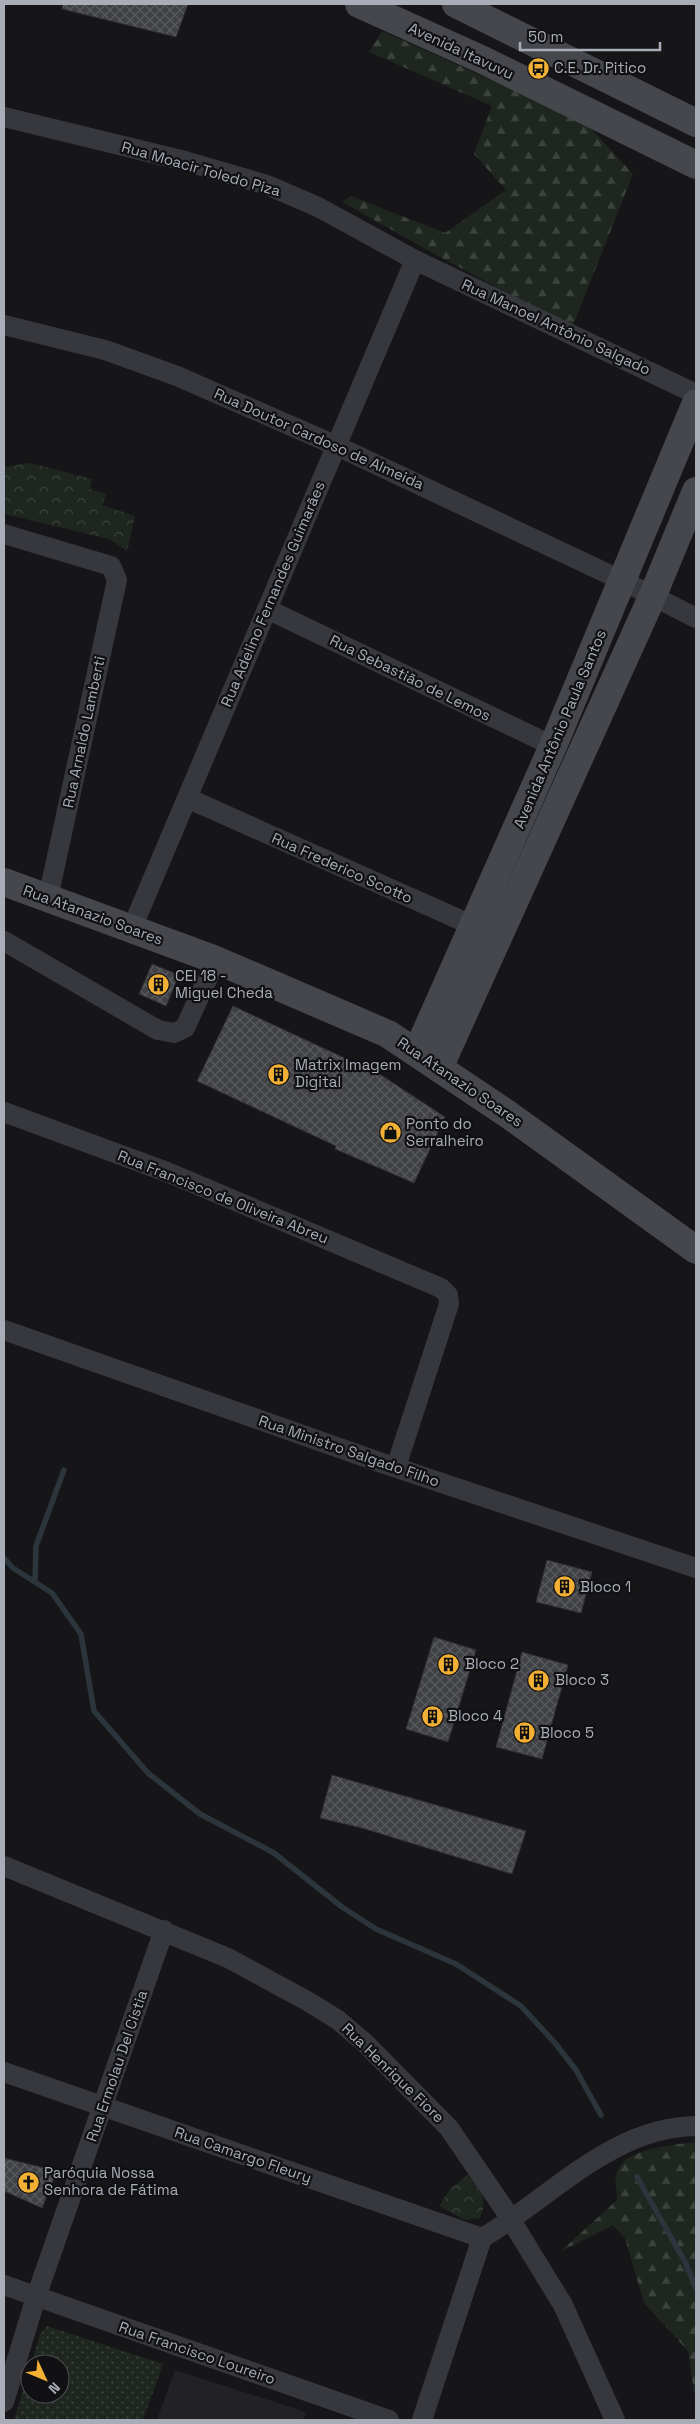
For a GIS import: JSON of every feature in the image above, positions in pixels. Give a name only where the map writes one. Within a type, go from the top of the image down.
[{"type":"main road","name":"Avenida Itavuvu","points":[[359,4],[508,72],[696,165]]},
{"type":"main road","points":[[458,4],[696,123]]},
{"type":"main road","name":"Avenida Antônio Paula Santos","points":[[417,1052],[553,746],[696,403]]},
{"type":"main road","name":"Avenida Antônio Paula Santos","points":[[439,1068],[653,595],[696,491]]},
{"type":"main road","name":"Rua Atanazio Soares","points":[[4,882],[216,960],[368,1024],[417,1052],[516,1120],[696,1250]]},
{"type":"street","name":"Rua Moacir Toledo Piza","points":[[4,117],[185,161],[267,185],[318,207],[416,260]]},
{"type":"street","name":"Rua Manoel Antônio Salgado","points":[[416,260],[696,394]]},
{"type":"street","name":"Rua Adelino Fernandes Guimarães","points":[[132,928],[416,260]]},
{"type":"street","name":"Rua Doutor Cardoso de Almeida","points":[[4,324],[105,350],[177,376],[337,446],[653,595],[696,618]]},
{"type":"street","name":"Rua Arnaldo Lamberti","points":[[4,534],[111,566],[117,580],[48,898]]},
{"type":"street","name":"Rua Sebastião de Lemos","points":[[267,609],[553,746]]},
{"type":"street","name":"Rua Frederico Scotto","points":[[187,798],[498,936]]},
{"type":"street","points":[[4,941],[158,1030],[174,1033],[185,1028],[216,960]]},
{"type":"street","name":"Rua Francisco de Oliveira Abreu","points":[[4,1112],[167,1172],[441,1288],[448,1295],[449,1304],[396,1468]]},
{"type":"street","name":"Rua Ministro Salgado Filho","points":[[4,1330],[396,1468],[696,1568]]},
{"type":"street","name":"Rua Henrique Fiore","points":[[4,1866],[164,1930],[228,1958],[309,2002],[338,2020],[365,2043],[450,2128],[513,2221],[563,2305],[615,2420]]},
{"type":"street","name":"Rua Ermolau Del Cístia","points":[[4,2402],[36,2297],[104,2107],[164,1930]]},
{"type":"street","name":"Rua Camargo Fleury","points":[[4,2072],[482,2238]]},
{"type":"street","points":[[422,2420],[482,2238],[513,2221],[604,2154],[640,2137],[678,2126],[696,2126]]},
{"type":"street","name":"Rua Francisco Loureiro","points":[[4,2285],[389,2420]]},
{"type":"shaded area","points":[[175,2370],[306,2412],[303,2420],[157,2420]]},
{"type":"green space","points":[[382,31],[585,122],[633,174],[572,328],[342,202],[351,196],[445,233],[506,190],[474,154],[492,106],[369,52]]},
{"type":"green space","points":[[30,463],[92,479],[90,489],[106,494],[102,505],[135,516],[127,551],[109,539],[4,514],[4,467]]},
{"type":"green space","points":[[695,2142],[696,2405],[688,2351],[644,2303],[625,2238],[613,2225],[560,2252],[617,2200],[616,2175],[622,2164],[629,2158],[663,2146]]},
{"type":"green space","points":[[468,2175],[482,2195],[484,2205],[480,2218],[465,2220],[439,2206],[450,2189]]},
{"type":"green space","points":[[47,2326],[163,2364],[143,2420],[14,2420],[20,2400],[20,2404],[70,2404],[70,2354],[34,2354],[40,2334]]},
{"type":"building","points":[[63,4],[188,4],[176,37],[62,9]]},
{"type":"building","name":"CEI 18 - Miguel Cheda","points":[[152,964],[179,975],[166,1006],[139,994]]},
{"type":"building","points":[[233,1006],[381,1075],[445,1117],[414,1183],[335,1149],[336,1146],[197,1081]]},
{"type":"building","name":"Bloco 1","points":[[547,1560],[592,1572],[581,1613],[536,1602]]},
{"type":"building","points":[[434,1637],[476,1650],[448,1742],[406,1729]]},
{"type":"building","points":[[522,1652],[568,1665],[542,1759],[496,1747]]},
{"type":"building","points":[[332,1775],[526,1831],[512,1874],[362,1828],[320,1818]]},
{"type":"building","name":"Paróquia Nossa Senhora de Fátima","points":[[4,2158],[57,2171],[42,2208],[4,2191]]},
{"type":"waterway","points":[[35,1582],[36,1546],[64,1470]]},
{"type":"waterway","points":[[4,1558],[13,1568],[52,1593],[81,1634],[94,1711],[148,1773],[200,1814],[274,1853],[342,1907],[376,1929],[456,1964],[521,2006],[555,2043],[576,2070],[601,2115]]},
{"type":"waterway","points":[[637,2177],[685,2262],[696,2288]]},
{"type":"place","name":"C.E. Dr. Pitico","points":[[538,68]]},
{"type":"place","name":"CEI 18 - Miguel Cheda","points":[[159,985]]},
{"type":"place","name":"Matrix Imagem Digital","points":[[279,1074]]},
{"type":"place","name":"Ponto do Serralheiro","points":[[390,1133]]},
{"type":"place","name":"Bloco 1","points":[[564,1587]]},
{"type":"place","name":"Bloco 2","points":[[449,1664]]},
{"type":"place","name":"Bloco 3","points":[[539,1680]]},
{"type":"place","name":"Bloco 4","points":[[432,1716]]},
{"type":"place","name":"Bloco 5","points":[[524,1733]]},
{"type":"place","name":"Paróquia Nossa Senhora de Fátima","points":[[28,2182]]}]
